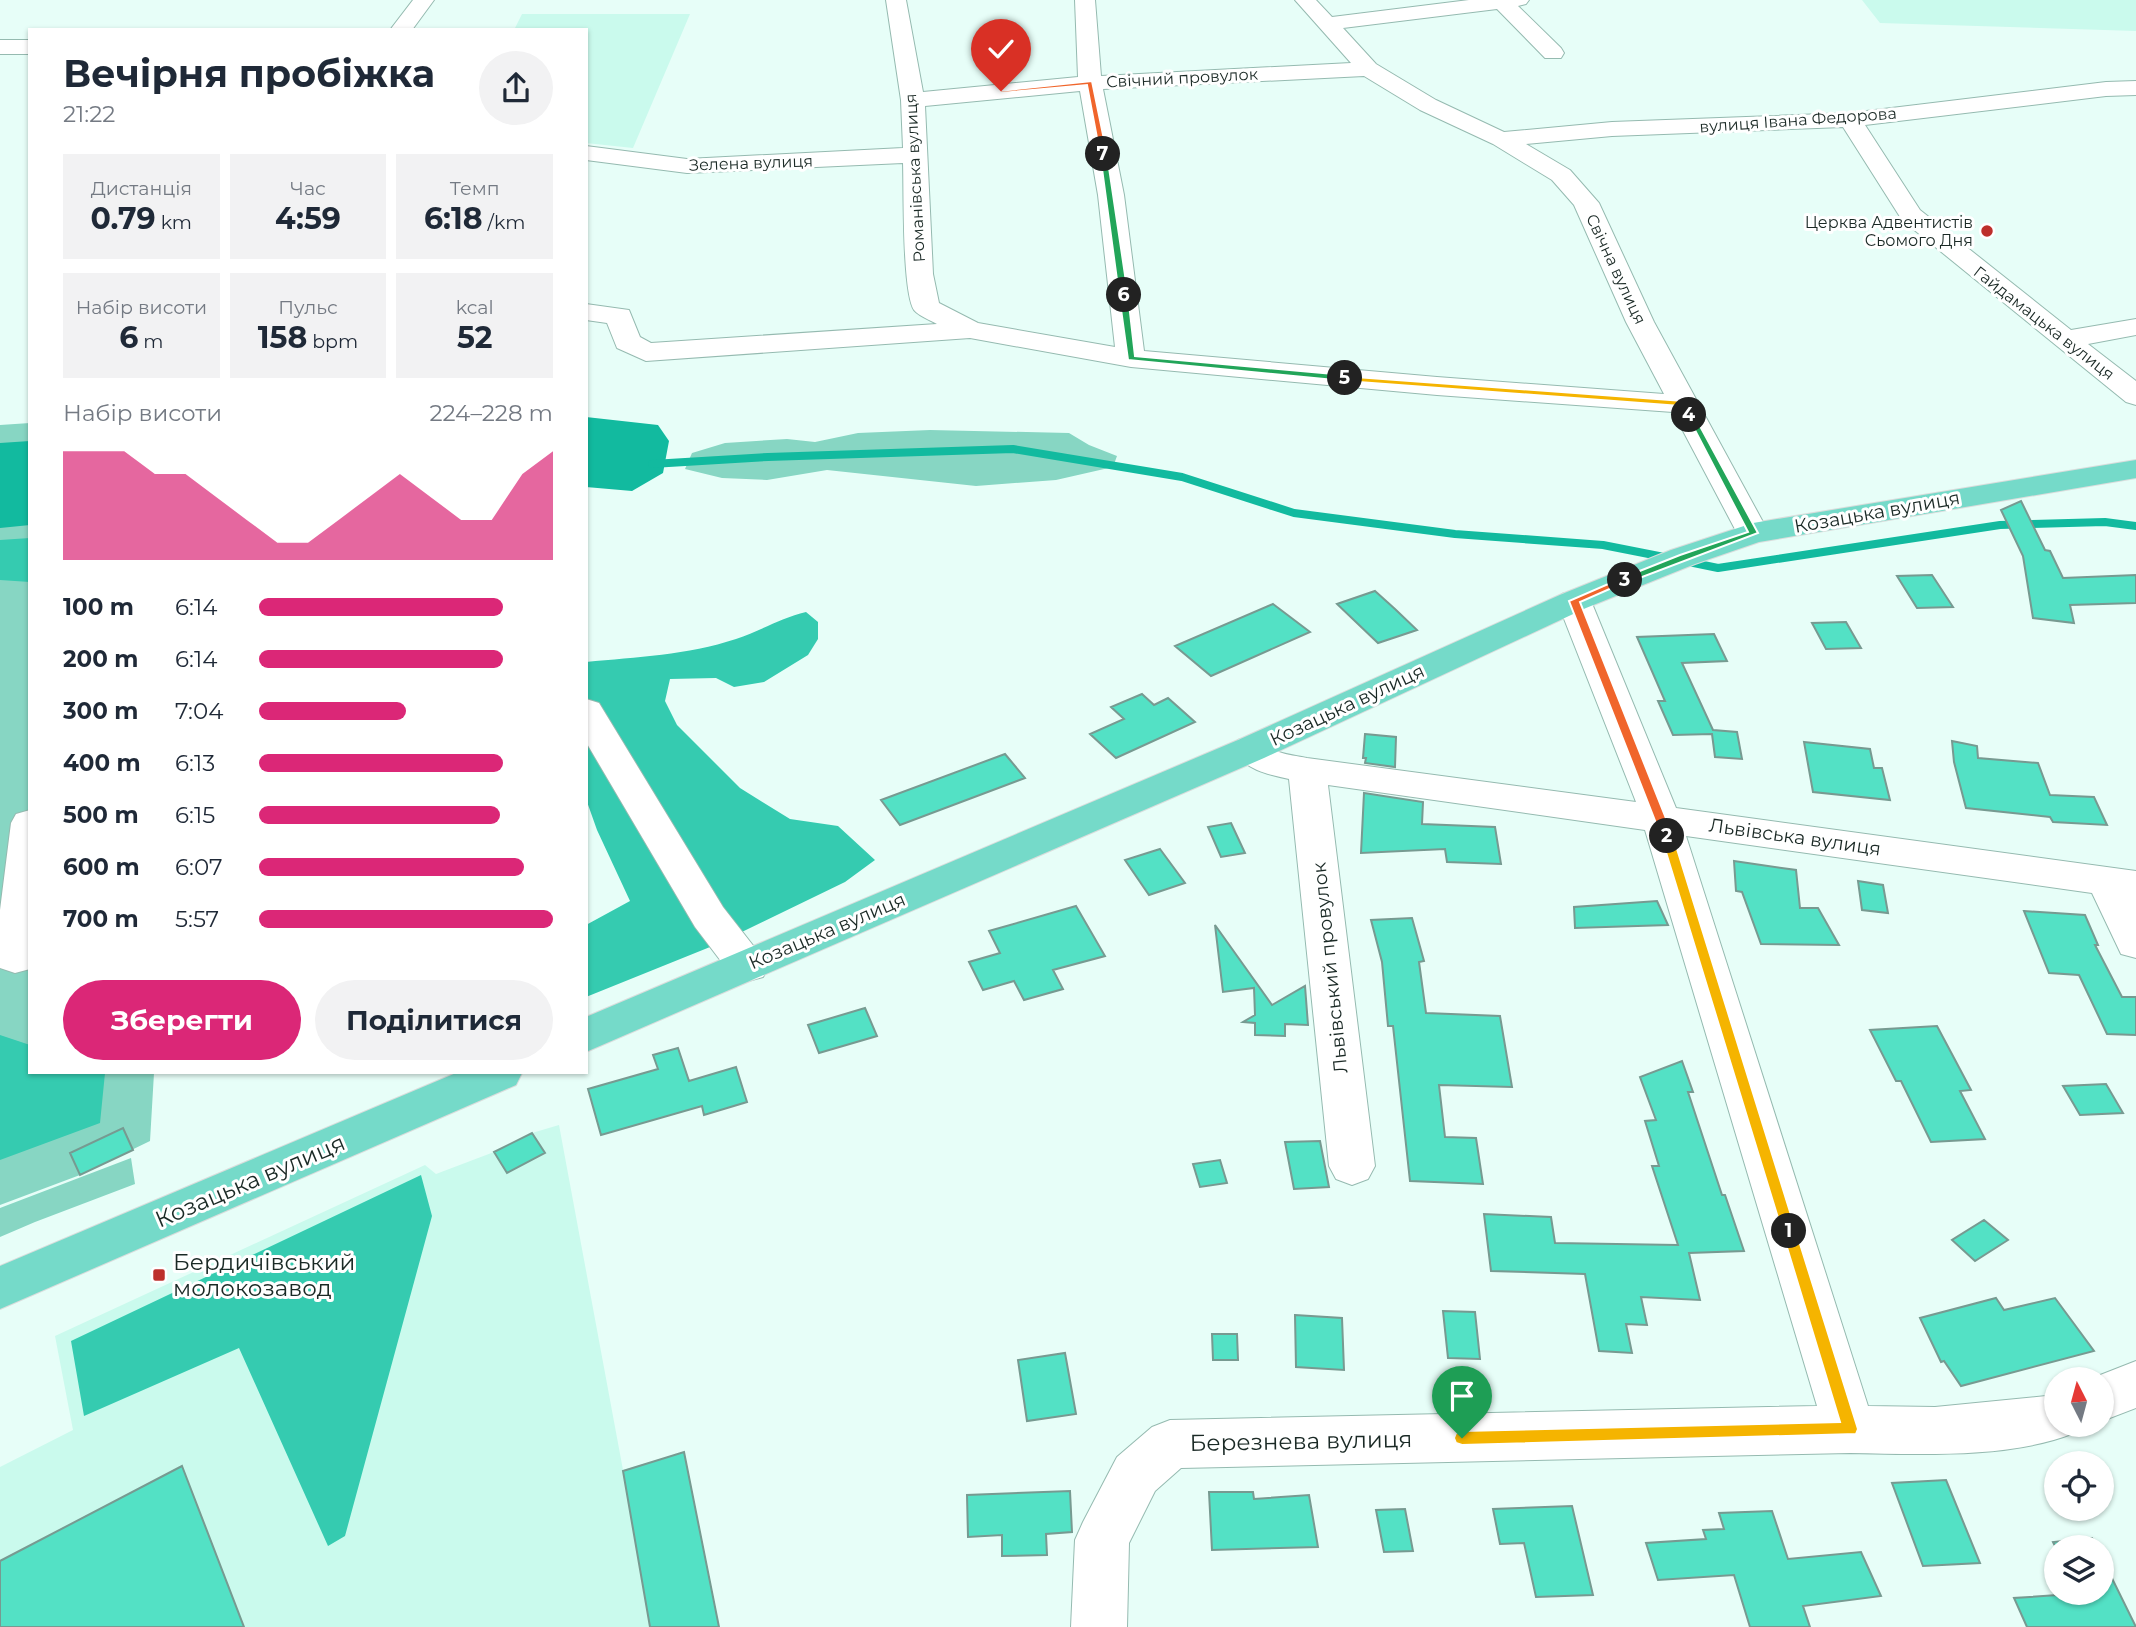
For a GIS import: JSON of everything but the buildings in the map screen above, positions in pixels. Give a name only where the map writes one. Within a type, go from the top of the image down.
[{"type":"main road","name":"Козацька вулиця","points":[[588,1034],[1251,749],[1574,601],[1672,561],[1753,533],[2136,469]]},
{"type":"main road","name":"Козацька вулиця","points":[[0,1289],[498,1074]]},
{"type":"street","points":[[403,28],[424,0]]},
{"type":"street","name":"Романівська вулиця","points":[[895,0],[913,100],[920,274],[926,307],[970,330]]},
{"type":"street","points":[[1085,0],[1090,83],[1111,195],[1131,358]]},
{"type":"street","name":"Свічна вулиця","points":[[1305,0],[1368,69],[1428,105],[1501,139],[1562,175],[1586,203],[1640,322],[1753,533]]},
{"type":"street","points":[[1326,24],[1511,1],[1553,53]]},
{"type":"street","points":[[0,47],[28,47]]},
{"type":"street","name":"Свічний провулок","points":[[913,100],[1090,83],[1368,69]]},
{"type":"street","name":"вулиця Івана Федорова","points":[[1501,139],[1612,130],[1850,120],[2106,89],[2136,88]]},
{"type":"street","name":"Гайдамацька вулиця","points":[[1850,120],[1911,215],[2136,396]]},
{"type":"street","name":"Зелена вулиця","points":[[588,153],[687,166],[917,155]]},
{"type":"street","name":"Романівська вулиця","points":[[588,312],[619,316],[627,342],[646,352],[970,330],[1131,358],[1437,386],[1684,404]]},
{"type":"street","points":[[2066,339],[2136,327]]},
{"type":"street","points":[[1574,601],[1661,818],[1850,1429]]},
{"type":"street","points":[[588,714],[709,916],[748,966]]},
{"type":"street","name":"Львівська вулиця","points":[[1251,749],[1268,762],[1307,770],[2121,883]]},
{"type":"street","name":"Львівський провулок","points":[[1307,770],[1352,1166]]},
{"type":"street","points":[[15,958],[28,841]]},
{"type":"street","points":[[2121,883],[2136,943]]},
{"type":"street","points":[[2114,1393],[2136,1384]]},
{"type":"street","name":"Березнева вулиця","points":[[1099,1627],[1102,1540],[1136,1474],[1170,1444],[1850,1429],[1935,1432],[2044,1420]]},
{"type":"shaded area","points":[[1862,0],[2136,0],[2136,31],[1880,23]]},
{"type":"shaded area","points":[[522,14],[690,14],[633,148],[588,143],[588,28],[515,28]]},
{"type":"shaded area","points":[[588,417],[658,425],[669,441],[663,473],[632,491],[588,487]]},
{"type":"shaded area","points":[[28,423],[28,1074],[154,1074],[150,1141],[80,1175],[0,1205],[0,425]]},
{"type":"shaded area","points":[[930,430],[1069,433],[1089,445],[1117,456],[1113,467],[1056,480],[976,486],[827,470],[767,480],[722,478],[685,469],[692,453],[725,443],[787,439],[815,442],[858,433]]},
{"type":"shaded area","points":[[28,441],[28,525],[0,528],[0,443]]},
{"type":"shaded area","points":[[28,538],[28,582],[0,580],[0,540]]},
{"type":"shaded area","points":[[806,612],[818,622],[818,639],[808,655],[764,682],[734,687],[716,678],[670,679],[665,701],[677,725],[740,788],[790,819],[838,826],[875,860],[845,882],[715,945],[588,996],[588,924],[630,901],[588,805],[588,662],[699,649],[736,639]]},
{"type":"shaded area","points":[[0,1035],[28,1044],[28,1074],[105,1074],[100,1123],[0,1160]]},
{"type":"shaded area","points":[[559,1125],[623,1470],[684,1452],[719,1627],[0,1627],[0,1467],[73,1430],[55,1336],[425,1165],[436,1174],[494,1152],[532,1133]]},
{"type":"shaded area","points":[[131,1158],[135,1184],[0,1237],[0,1208]]},
{"type":"shaded area","points":[[421,1175],[432,1216],[345,1536],[328,1546],[239,1348],[84,1416],[71,1341]]},
{"type":"waterway","points":[[652,464],[768,457],[1013,449],[1182,477],[1294,513],[1455,534],[1603,545],[1669,558]]},
{"type":"waterway","points":[[1684,561],[1718,568],[2000,525],[2105,522],[2136,526]]},
{"type":"place","name":"Церква Адвентистiв Сьомого Дня","points":[[1987,231]]},
{"type":"place","name":"Бердичівський молокозавод","points":[[159,1275]]},
{"type":"route","points":[[1001,91],[1090,83],[1111,195],[1131,358],[1437,386],[1684,404],[1753,533],[1683,557],[1574,601],[1661,818],[1850,1429],[1462,1438]]}]
